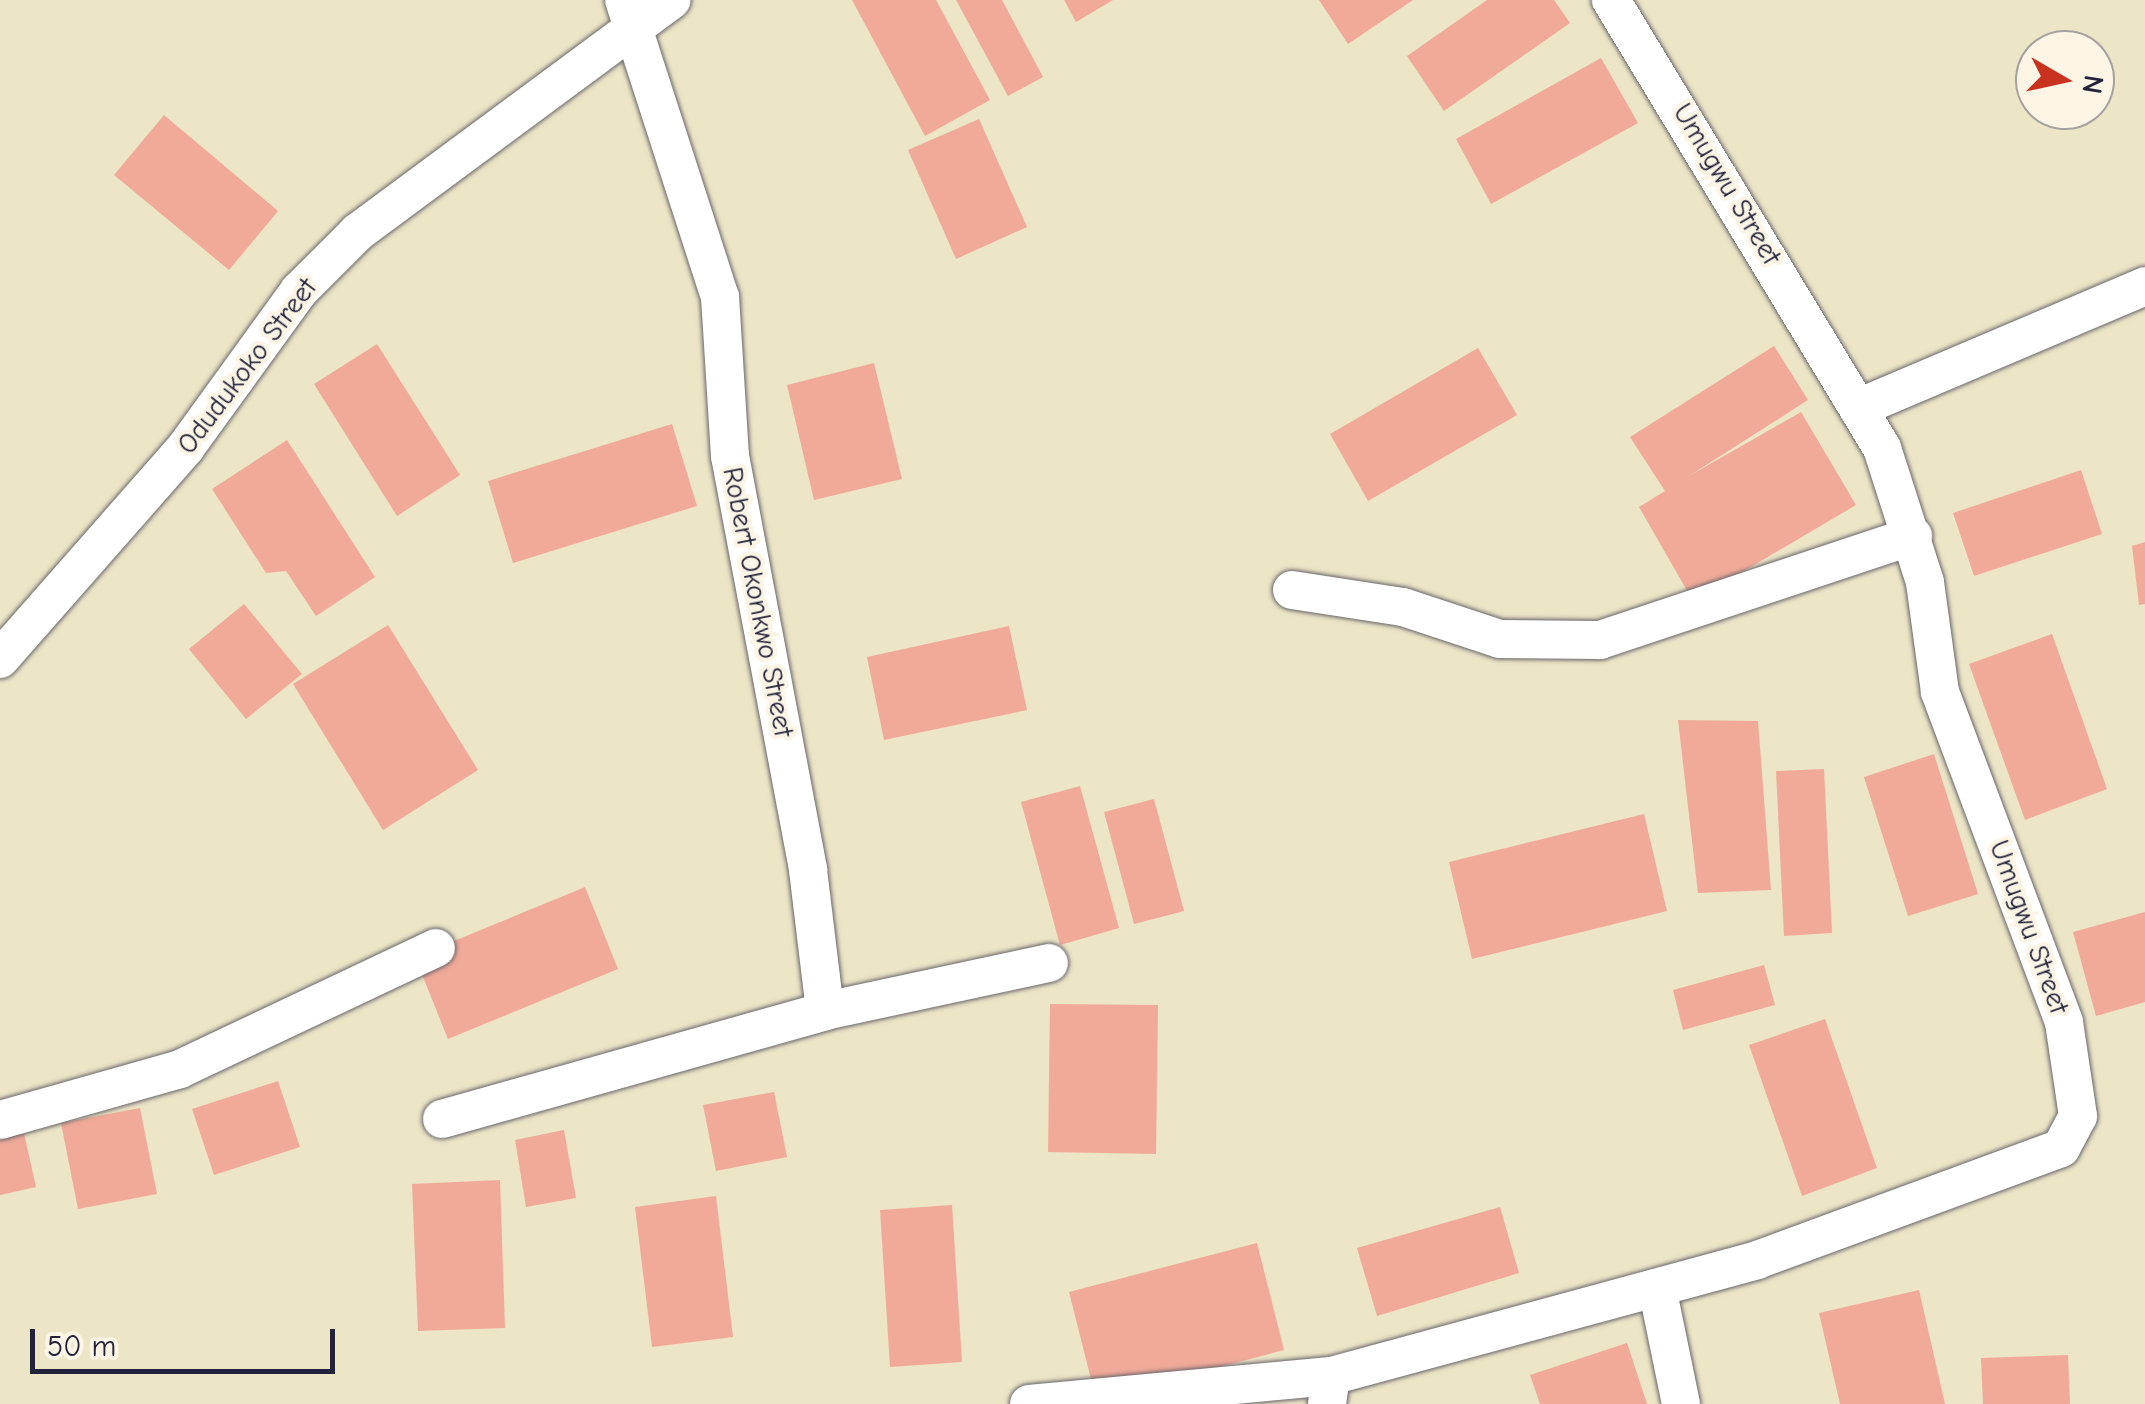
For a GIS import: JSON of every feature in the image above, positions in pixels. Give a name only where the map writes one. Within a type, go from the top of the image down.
[{"type":"street","name":"Odudukoko Street","points":[[0,659],[186,447],[298,291],[358,232],[631,12],[671,0]]},
{"type":"street","name":"Umugwu Street","points":[[1030,1404],[1329,1390],[1658,1292],[2061,1148],[2076,1121],[2064,1022],[1940,692],[1913,536],[1858,408],[1612,0]]},
{"type":"street","name":"Robert Okonkwo Street","points":[[631,12],[720,297],[730,456],[808,870],[825,1011]]},
{"type":"street","points":[[1858,408],[2145,286]]},
{"type":"street","points":[[1292,590],[1403,607],[1500,639],[1600,640],[1913,536]]},
{"type":"street","points":[[0,1120],[180,1069],[436,948]]},
{"type":"street","points":[[442,1119],[825,1011],[1050,964]]},
{"type":"street","points":[[1658,1292],[1681,1404]]},
{"type":"building","points":[[852,0],[936,0],[990,100],[925,136]]},
{"type":"building","points":[[956,0],[1002,0],[1043,77],[1008,96]]},
{"type":"building","points":[[1064,0],[1113,0],[1076,22]]},
{"type":"building","points":[[1319,0],[1413,0],[1348,44]]},
{"type":"building","points":[[1487,0],[1554,0],[1570,23],[1444,111],[1407,56]]},
{"type":"building","points":[[1601,58],[1638,123],[1491,204],[1456,139]]},
{"type":"building","points":[[164,115],[278,211],[229,270],[114,175]]},
{"type":"building","points":[[979,119],[1027,227],[956,259],[908,150]]},
{"type":"building","points":[[377,344],[460,475],[397,516],[314,384]]},
{"type":"building","points":[[1774,346],[1808,400],[1689,476],[1801,412],[1856,505],[1693,601],[1639,507],[1665,491],[1630,437]]},
{"type":"building","points":[[1478,348],[1517,415],[1368,501],[1330,434]]},
{"type":"building","points":[[874,363],[902,479],[814,500],[787,385]]},
{"type":"building","points":[[672,424],[697,506],[513,563],[488,481]]},
{"type":"building","points":[[287,440],[375,577],[316,616],[286,571],[266,573],[212,489]]},
{"type":"building","points":[[2081,470],[2102,534],[1974,576],[1953,513]]},
{"type":"building","points":[[2145,542],[2145,604],[2139,605],[2132,546]]},
{"type":"building","points":[[244,604],[302,674],[246,719],[189,649]]},
{"type":"building","points":[[388,625],[478,770],[383,830],[293,684]]},
{"type":"building","points":[[1009,626],[1027,710],[884,740],[867,657]]},
{"type":"building","points":[[2052,634],[2107,789],[2025,820],[1969,664]]},
{"type":"building","points":[[1678,720],[1758,721],[1771,890],[1698,893]]},
{"type":"building","points":[[1934,754],[1978,894],[1908,916],[1864,777]]},
{"type":"building","points":[[1824,769],[1832,933],[1784,936],[1776,771]]},
{"type":"building","points":[[1080,786],[1119,928],[1060,945],[1021,802]]},
{"type":"building","points":[[1154,799],[1184,911],[1134,924],[1104,812]]},
{"type":"building","points":[[1644,814],[1667,911],[1472,959],[1449,862]]},
{"type":"building","points":[[585,887],[618,969],[448,1039],[415,957]]},
{"type":"building","points":[[2145,912],[2145,1002],[2096,1016],[2073,932]]},
{"type":"building","points":[[1764,965],[1775,1005],[1683,1030],[1673,990]]},
{"type":"building","points":[[1050,1004],[1158,1005],[1156,1154],[1048,1152]]},
{"type":"building","points":[[1825,1019],[1877,1168],[1802,1196],[1749,1045]]},
{"type":"building","points":[[278,1081],[300,1147],[214,1175],[192,1109]]},
{"type":"building","points":[[774,1092],[787,1157],[716,1171],[703,1105]]},
{"type":"building","points":[[140,1108],[157,1194],[78,1209],[61,1123]]},
{"type":"building","points":[[20,1115],[36,1187],[0,1195],[0,1120]]},
{"type":"building","points":[[564,1130],[576,1198],[526,1207],[515,1140]]},
{"type":"building","points":[[500,1180],[505,1328],[418,1331],[412,1184]]},
{"type":"building","points":[[716,1196],[733,1337],[652,1347],[635,1207]]},
{"type":"building","points":[[952,1205],[962,1362],[890,1367],[880,1210]]},
{"type":"building","points":[[1500,1207],[1519,1273],[1377,1316],[1357,1248]]},
{"type":"building","points":[[1257,1243],[1284,1350],[1096,1399],[1069,1292]]},
{"type":"building","points":[[1919,1290],[1945,1404],[1840,1404],[1819,1313]]},
{"type":"building","points":[[1627,1343],[1647,1404],[1540,1404],[1530,1375]]},
{"type":"building","points":[[2068,1355],[2070,1404],[1983,1404],[1981,1358]]}]
